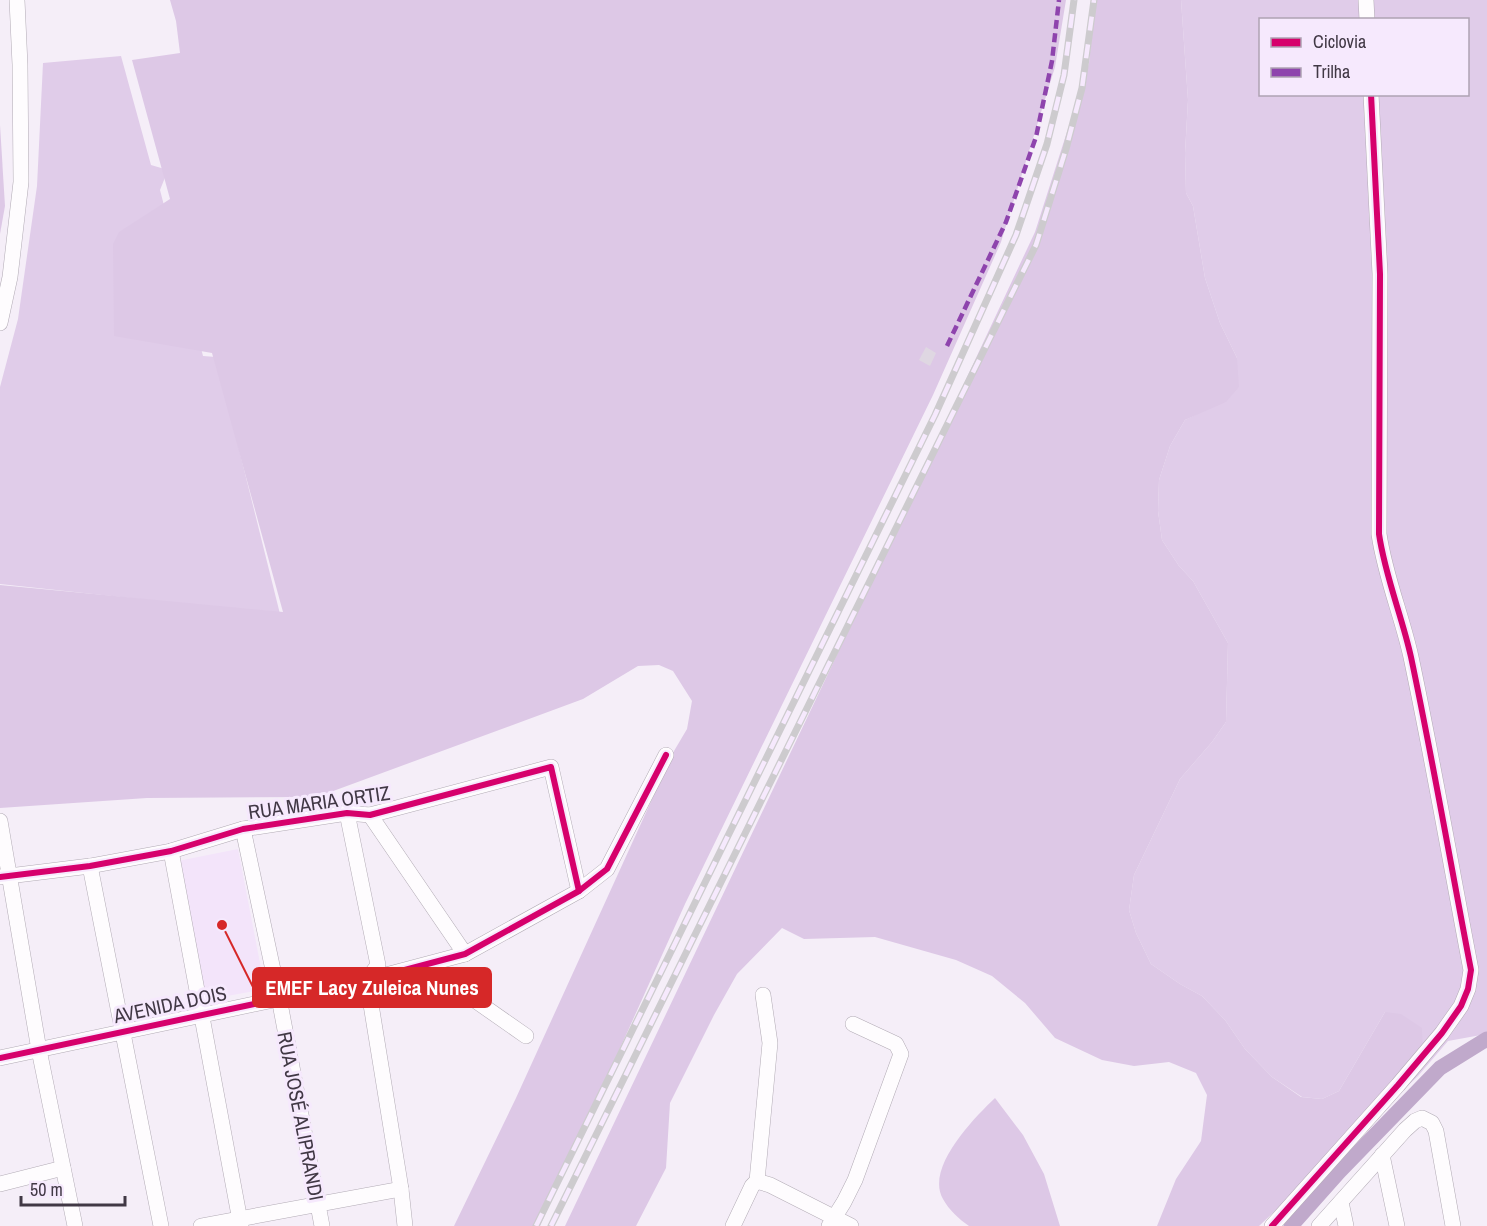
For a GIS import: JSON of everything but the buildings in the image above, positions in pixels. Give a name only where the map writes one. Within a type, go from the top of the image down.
[{"type":"street","points":[[0,323],[10,277],[21,182],[17,0]]},
{"type":"street","points":[[1366,0],[1367,18]]},
{"type":"street","points":[[1272,1226],[1442,1033],[1461,1006],[1468,989],[1471,970],[1412,662],[1382,556],[1379,534],[1380,274],[1371,96]]},
{"type":"street","name":"AVENIDA DOIS","points":[[0,1058],[367,980],[465,954],[579,891],[607,869],[666,755]]},
{"type":"street","name":"RUA MARIA ORTIZ","points":[[4,876],[90,866],[171,851],[243,829],[347,813],[370,815],[551,767],[579,891]]},
{"type":"street","points":[[347,813],[378,965],[367,980],[405,1226]]},
{"type":"street","points":[[370,815],[465,954]]},
{"type":"street","points":[[0,821],[4,876],[75,1226]]},
{"type":"street","name":"RUA JOSÉ ALIPRANDI","points":[[243,829],[279,998],[322,1226]]},
{"type":"street","points":[[171,851],[241,1222]]},
{"type":"street","points":[[90,866],[161,1226]]},
{"type":"street","points":[[426,966],[526,1036]]},
{"type":"street","points":[[733,1226],[752,1186],[757,1181],[770,1043],[764,995]]},
{"type":"street","points":[[831,1221],[855,1180],[901,1054],[896,1044],[853,1024]]},
{"type":"street","points":[[1319,1226],[1382,1155],[1415,1121],[1422,1118],[1428,1119],[1436,1131],[1453,1226]]},
{"type":"street","points":[[1382,1155],[1397,1226]]},
{"type":"street","points":[[0,1184],[63,1168]]},
{"type":"street","points":[[757,1181],[770,1185],[831,1221],[851,1226]]},
{"type":"street","points":[[201,1226],[241,1222],[318,1203],[401,1189]]},
{"type":"street","points":[[1341,1202],[1346,1226]]},
{"type":"shaded area","points":[[170,0],[1066,0],[1055,67],[1001,242],[933,395],[685,904],[540,1226],[454,1226],[516,1098],[674,751],[687,729],[692,701],[673,671],[659,665],[638,666],[583,699],[317,797],[147,798],[0,808],[0,585],[283,612],[212,353],[114,336],[113,244],[119,232],[170,199],[132,60],[180,53],[176,21]]},
{"type":"shaded area","points":[[1095,0],[1181,0],[1188,100],[1185,153],[1186,193],[1193,206],[1205,278],[1220,323],[1237,358],[1239,387],[1226,402],[1185,420],[1170,446],[1159,480],[1158,511],[1162,540],[1179,566],[1193,581],[1228,643],[1226,722],[1180,779],[1134,875],[1129,910],[1136,933],[1151,964],[1202,996],[1225,1020],[1245,1049],[1272,1077],[1301,1097],[1322,1099],[1339,1091],[1385,1012],[1401,1014],[1422,1028],[1423,1053],[1414,1077],[1418,1076],[1259,1226],[1157,1226],[1176,1179],[1201,1141],[1207,1095],[1196,1073],[1169,1062],[1134,1066],[1102,1060],[1055,1038],[1025,1003],[992,976],[956,960],[875,937],[804,939],[782,928],[737,974],[670,1103],[666,1168],[636,1226],[565,1226],[1035,232],[1089,63]]},
{"type":"shaded area","points":[[1181,0],[1487,0],[1487,1049],[1481,1035],[1448,1041],[1418,1076],[1413,1078],[1385,1012],[1339,1091],[1322,1099],[1302,1097],[1272,1077],[1245,1049],[1225,1020],[1202,996],[1151,964],[1136,933],[1129,910],[1134,875],[1180,779],[1226,722],[1228,643],[1193,581],[1179,566],[1162,540],[1158,511],[1159,480],[1170,446],[1185,420],[1203,411],[1237,358],[1220,323],[1205,278],[1193,206],[1186,193],[1185,153],[1188,100]]},
{"type":"shaded area","points":[[121,56],[151,165],[168,170],[160,190],[203,356],[216,357],[280,614],[0,584],[0,387],[18,319],[37,186],[43,63]]},
{"type":"shaded area","points":[[0,125],[5,206],[0,234]]},
{"type":"shaded area","points":[[238,849],[265,989],[205,1000],[178,861]]},
{"type":"shaded area","points":[[995,1098],[1023,1135],[1044,1174],[1060,1226],[969,1226],[954,1214],[943,1199],[939,1187],[946,1159],[954,1144]]},
{"type":"waterway","points":[[1291,1226],[1339,1172],[1440,1068],[1487,1039]]},
{"type":"railway","points":[[536,1226],[935,415],[1016,235],[1047,144],[1064,75],[1074,0]]},
{"type":"railway","points":[[551,1226],[1036,245],[1082,88],[1094,0]]},
{"type":"marked path","points":[[947,346],[1006,222],[1036,137],[1052,61],[1059,0]]},
{"type":"cycle path","points":[[1272,1226],[1442,1033],[1461,1006],[1468,989],[1471,970],[1411,657],[1385,565],[1379,534],[1380,274],[1371,96]]},
{"type":"cycle path","points":[[0,1058],[367,980],[465,954],[579,891],[607,869],[666,755]]},
{"type":"cycle path","points":[[0,877],[90,866],[171,851],[243,829],[347,813],[370,815],[551,767],[579,891]]},
{"type":"place","name":"EMEF Lacy Zuleica Nunes","points":[[222,925]]}]
